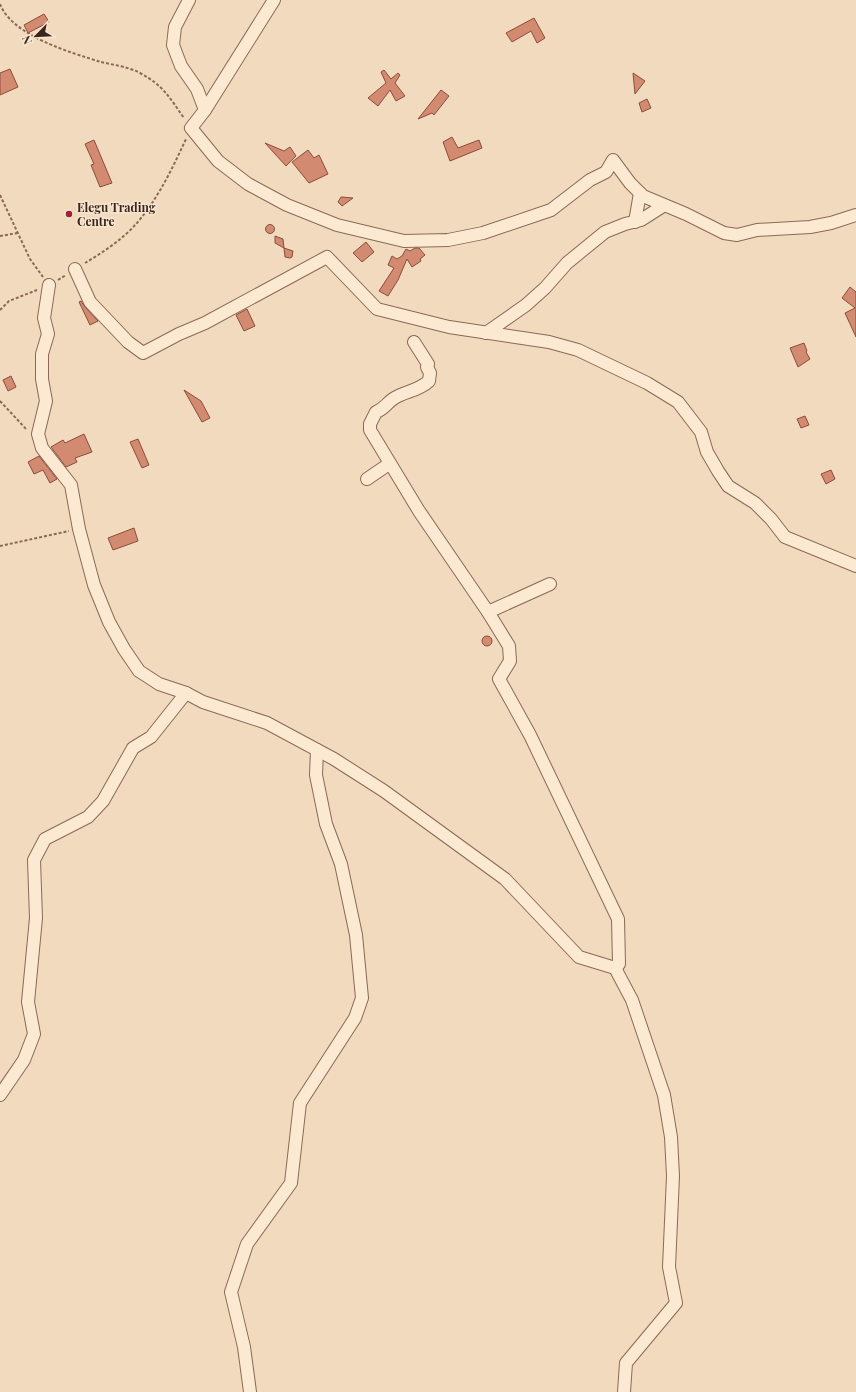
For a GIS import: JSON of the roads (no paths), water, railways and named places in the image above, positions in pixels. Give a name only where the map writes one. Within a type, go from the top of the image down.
[{"type":"street","points":[[189,0],[175,27],[173,45],[181,66],[198,89],[205,110]]},
{"type":"street","points":[[274,0],[205,110],[191,128],[218,161],[248,184],[287,205],[337,225],[404,241],[448,240],[483,233],[551,210],[590,180],[606,172],[613,160],[630,183],[643,196],[663,206],[686,214],[724,233],[737,235],[757,230],[810,227],[856,215]]},
{"type":"street","points":[[635,222],[640,193]]},
{"type":"street","points":[[486,333],[526,305],[545,288],[567,263],[605,232],[641,220],[663,206]]},
{"type":"street","points":[[75,269],[90,302],[128,342],[143,353],[212,319],[327,257],[377,309],[449,327],[550,342],[578,350],[647,383],[678,402],[701,432],[708,452],[718,472],[728,486],[755,503],[785,536],[856,566]]},
{"type":"street","points":[[49,285],[44,318],[48,334],[42,361],[42,379],[46,401],[38,434],[42,448],[71,485],[79,529],[94,585],[109,622],[124,649],[139,671],[159,684],[203,702],[267,723],[317,750],[384,791],[429,826],[505,879],[579,956],[615,968],[632,1000],[664,1095],[671,1137],[673,1176],[669,1267],[676,1303],[626,1363],[624,1392]]},
{"type":"street","points":[[414,342],[428,364],[427,367],[430,372],[429,381],[419,389],[393,398],[384,409],[376,412],[370,424],[370,430],[389,464],[509,646],[510,661],[499,679],[530,735],[618,919],[619,964],[615,968]]},
{"type":"street","points":[[368,478],[389,464]]},
{"type":"street","points":[[488,612],[550,584]]},
{"type":"street","points":[[0,1094],[24,1060],[34,1034],[28,1002],[36,918],[34,860],[45,839],[88,817],[103,801],[133,748],[151,737],[186,694]]},
{"type":"street","points":[[250,1392],[244,1347],[235,1316],[231,1292],[248,1244],[291,1183],[300,1104],[355,1018],[362,998],[356,935],[341,864],[326,824],[316,775],[317,750]]},
{"type":"place","name":"Elegu Trading Centre","points":[[69,214]]}]
